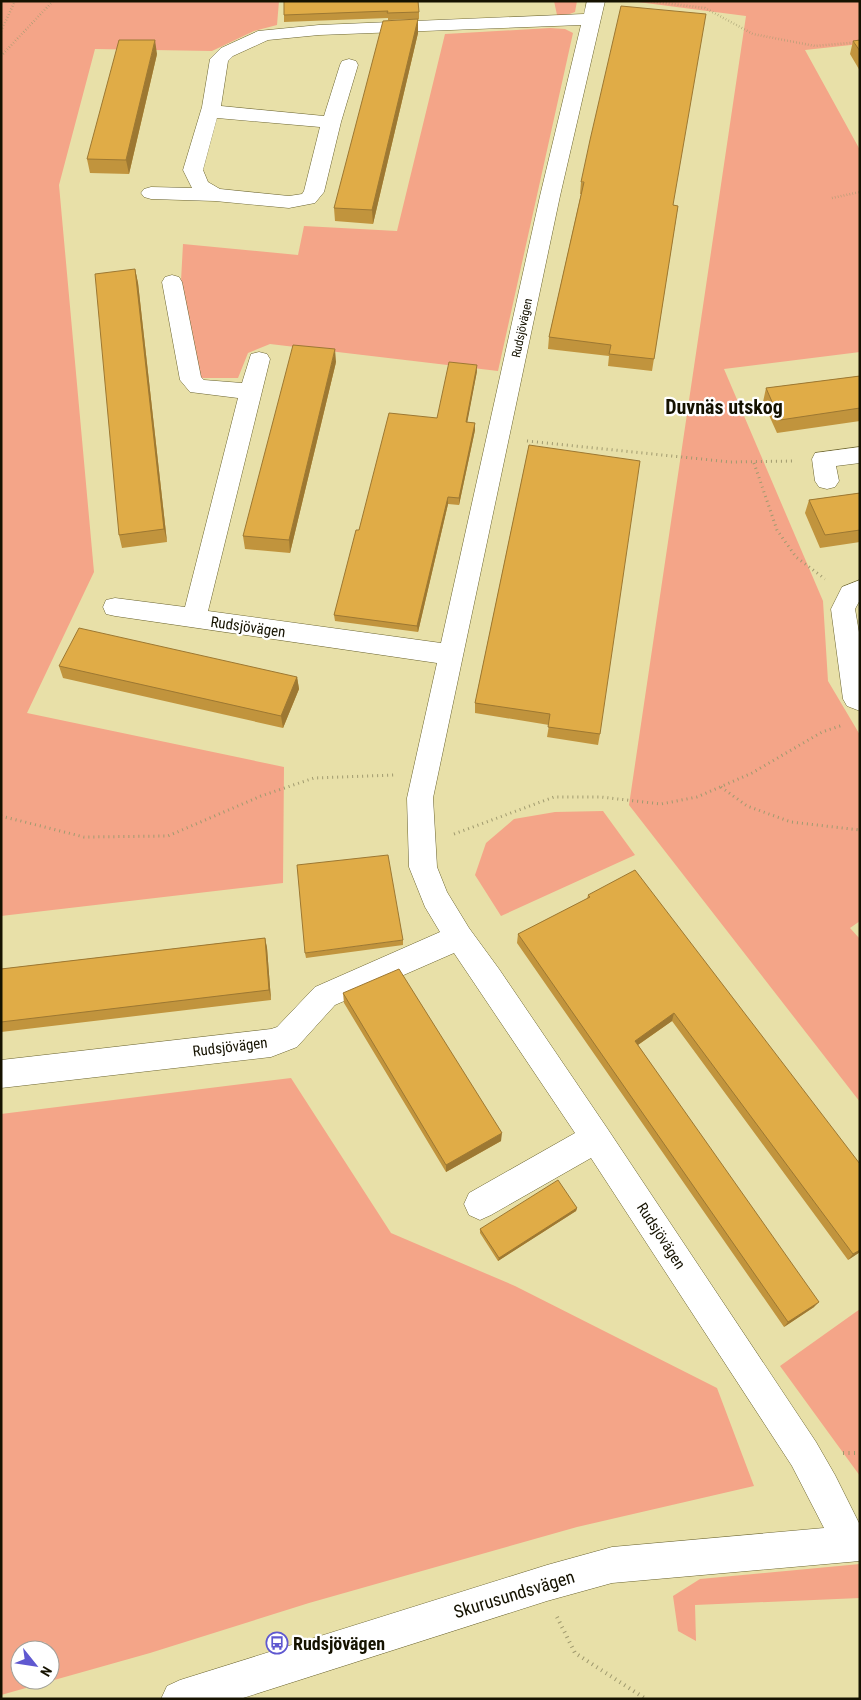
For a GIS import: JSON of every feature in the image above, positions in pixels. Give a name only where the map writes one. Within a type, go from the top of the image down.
[{"type":"street","points":[[215,196],[200,185],[193,170],[212,107],[219,59],[227,52],[264,35],[594,10]]},
{"type":"street","name":"Rudsjövägen","points":[[594,10],[550,196],[420,798],[423,867],[436,898],[459,937],[489,978],[596,1138],[804,1454],[855,1544]]},
{"type":"street","points":[[151,193],[289,202],[308,199],[314,192],[331,122],[349,65]]},
{"type":"street","points":[[212,107],[221,113],[331,122]]},
{"type":"street","points":[[172,282],[191,380],[198,387],[252,391]]},
{"type":"street","name":"Rudsjövägen","points":[[194,619],[259,359]]},
{"type":"street","points":[[825,470],[860,455]]},
{"type":"street","points":[[854,593],[843,609],[856,699],[855,712]]},
{"type":"street","name":"Rudsjövägen","points":[[115,608],[452,655]]},
{"type":"street","name":"Rudsjövägen","points":[[1,1074],[271,1043],[287,1037],[325,996],[459,937]]},
{"type":"street","points":[[480,1204],[596,1138]]},
{"type":"street","name":"Skurusundsvägen","points":[[180,1699],[547,1582],[612,1565],[855,1544]]},
{"type":"path","points":[[1,31],[15,1]]},
{"type":"path","points":[[1,56],[53,1]]},
{"type":"path","points":[[648,1],[705,8],[753,34],[762,36],[815,46],[860,42]]},
{"type":"path","points":[[832,198],[860,192]]},
{"type":"path","points":[[500,434],[527,441],[825,470]]},
{"type":"path","points":[[754,462],[777,530],[796,557],[854,593]]},
{"type":"path","points":[[448,836],[554,797],[601,797],[660,804],[697,797],[752,773],[855,712]]},
{"type":"path","points":[[1,816],[84,837],[168,836],[261,796],[314,778],[396,774]]},
{"type":"path","points":[[721,787],[747,806],[791,822],[860,830]]},
{"type":"path","points":[[555,1613],[575,1653],[646,1699]]},
{"type":"shaded area","points":[[1,1],[279,1],[277,25],[254,31],[212,51],[95,49],[59,185],[94,572],[27,713],[284,767],[283,883],[1,916]]},
{"type":"shaded area","points":[[554,1],[577,1],[575,12],[567,15],[557,15]]},
{"type":"shaded area","points":[[630,1],[860,1],[860,44],[805,50],[860,150],[860,352],[724,369],[823,601],[828,681],[860,735],[860,921],[850,928],[860,939],[860,1102],[629,805],[746,16]]},
{"type":"shaded area","points":[[550,28],[565,29],[573,33],[498,371],[270,344],[248,353],[238,378],[199,378],[181,281],[183,244],[298,255],[304,226],[397,231],[445,34]]},
{"type":"shaded area","points":[[603,811],[635,855],[501,916],[475,875],[486,843],[514,819],[555,812]]},
{"type":"shaded area","points":[[291,1078],[391,1233],[515,1286],[717,1388],[754,1486],[577,1527],[309,1603],[150,1653],[60,1678],[60,1640],[10,1640],[10,1690],[19,1690],[1,1695],[1,1114]]},
{"type":"shaded area","points":[[860,1309],[860,1476],[780,1366]]},
{"type":"shaded area","points":[[860,1564],[860,1598],[695,1605],[696,1641],[678,1631],[673,1596],[700,1579]]},
{"type":"building","points":[[284,1],[418,1],[419,12],[387,13],[388,11],[284,15]]},
{"type":"building","points":[[621,6],[706,14],[673,205],[678,206],[654,359],[609,354],[611,345],[549,337],[584,182],[581,182],[590,140]]},
{"type":"building","points":[[418,19],[372,210],[334,208],[383,21]]},
{"type":"building","points":[[119,40],[155,40],[126,160],[87,159]]},
{"type":"building","points":[[860,40],[860,51],[853,41]]},
{"type":"building","points":[[135,269],[164,529],[119,535],[95,274]]},
{"type":"building","points":[[293,345],[335,349],[289,540],[243,536]]},
{"type":"building","points":[[449,362],[477,365],[466,422],[475,423],[459,498],[448,497],[417,626],[334,615],[356,530],[359,530],[389,413],[437,418]]},
{"type":"building","points":[[860,376],[860,408],[780,420],[766,388]]},
{"type":"building","points":[[529,445],[640,461],[600,734],[548,727],[550,714],[475,703]]},
{"type":"building","points":[[860,493],[860,530],[825,535],[809,500]]},
{"type":"building","points":[[79,628],[297,677],[281,716],[59,666]]},
{"type":"building","points":[[388,855],[403,940],[305,953],[297,865]]},
{"type":"building","points":[[635,870],[860,1164],[860,1250],[853,1254],[674,1013],[635,1041],[819,1302],[788,1322],[518,934],[590,897],[588,895]]},
{"type":"building","points":[[265,938],[269,990],[1,1022],[1,969]]},
{"type":"building","points":[[399,969],[502,1133],[446,1165],[343,993]]},
{"type":"building","points":[[558,1180],[577,1208],[499,1258],[480,1229]]},
{"type":"place","name":"Rudsjövägen","points":[[277,1643]]},
{"type":"district","name":"Duvnäs utskog","points":[[724,407]]}]
